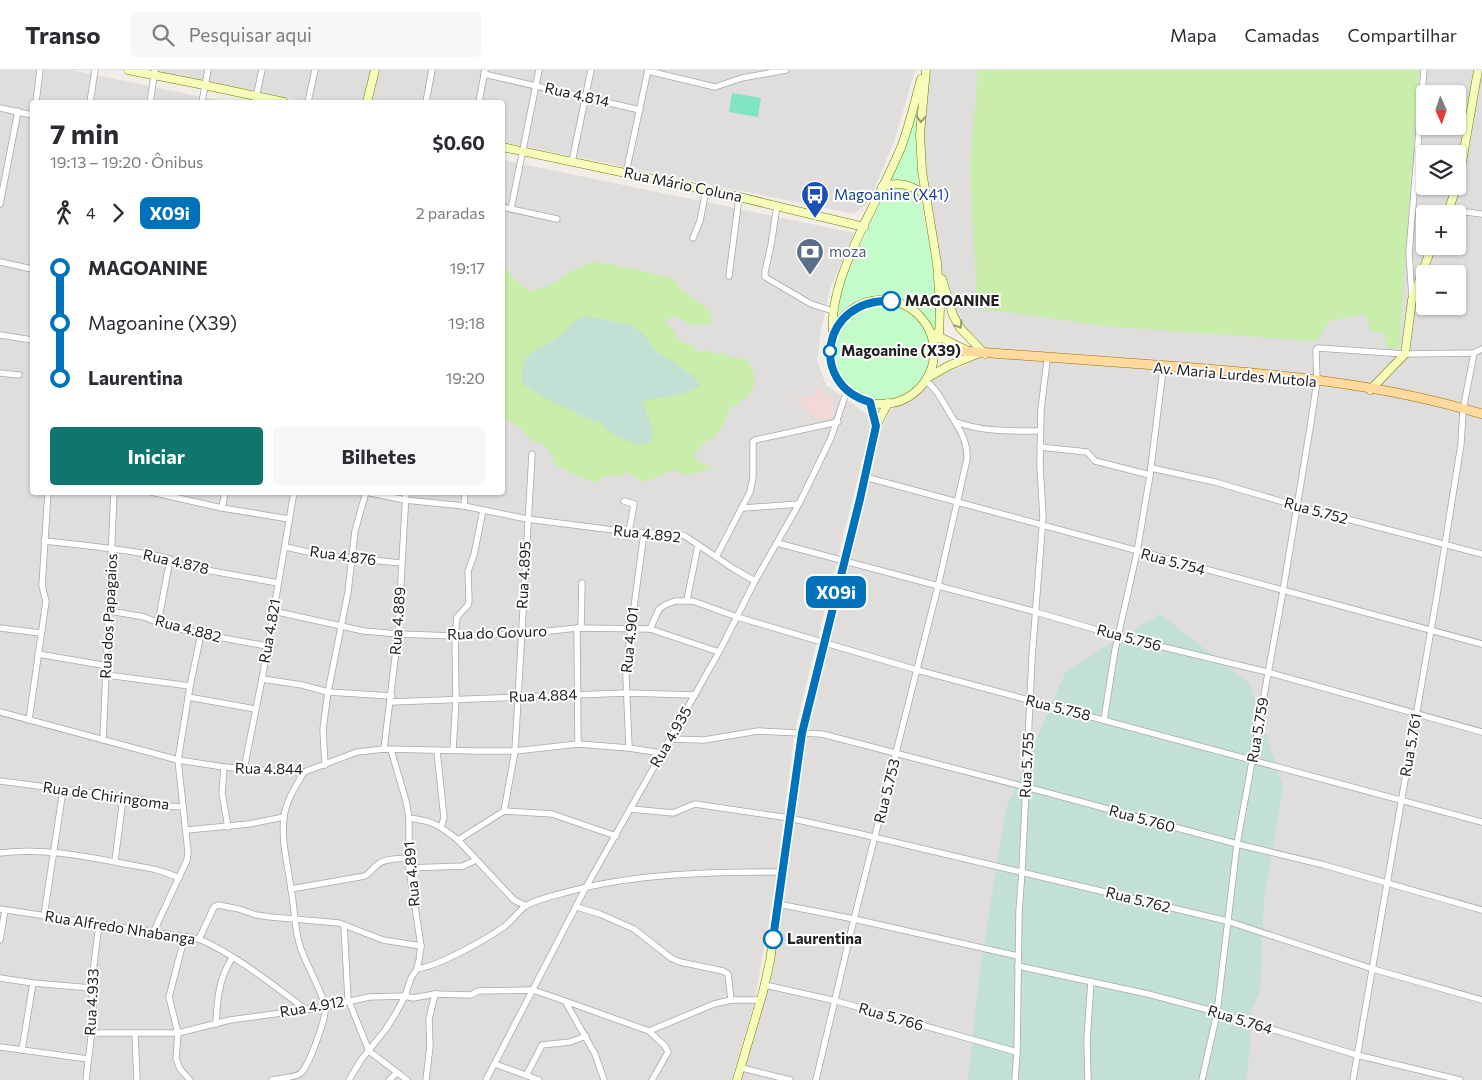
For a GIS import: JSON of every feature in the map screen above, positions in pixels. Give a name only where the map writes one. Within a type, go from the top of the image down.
[{"type":"main road","points":[[128,70],[154,73],[256,100]]},
{"type":"main road","points":[[368,100],[375,70]]},
{"type":"main road","points":[[925,70],[902,145],[861,227],[846,266],[833,311],[830,357],[833,370],[849,392],[860,399],[870,402],[888,403],[909,396],[926,379],[948,366],[981,354]]},
{"type":"main road","points":[[925,70],[920,134],[922,170],[936,259],[940,306],[940,336],[926,379]]},
{"type":"main road","points":[[1465,145],[1479,80],[1478,70]]},
{"type":"main road","name":"Rua Mário Coluna","points":[[505,148],[739,197],[861,227]]},
{"type":"main road","points":[[882,186],[890,184],[908,185],[925,194]]},
{"type":"main road","points":[[1370,390],[1405,354],[1412,300],[1429,255]]},
{"type":"main road","points":[[936,259],[954,318],[981,354]]},
{"type":"main road","points":[[832,339],[844,317],[854,309],[865,303],[878,300],[891,301],[904,305],[924,321],[930,332],[935,352]]},
{"type":"main road","points":[[930,332],[981,354]]},
{"type":"main road","points":[[935,352],[1229,370],[1315,379],[1405,395],[1482,415]]},
{"type":"main road","name":"Av. Maria Lurdes Mutola","points":[[981,354],[1047,361],[1317,381],[1408,397],[1482,415]]},
{"type":"main road","points":[[870,402],[876,426]]},
{"type":"main road","points":[[737,1080],[765,985],[802,733],[823,642],[860,499],[876,426],[888,403]]},
{"type":"street","points":[[36,100],[40,70]]},
{"type":"street","points":[[90,100],[95,70]]},
{"type":"street","points":[[202,100],[208,70]]},
{"type":"street","points":[[256,100],[262,70]]},
{"type":"street","points":[[308,100],[316,70]]},
{"type":"street","points":[[426,100],[432,70]]},
{"type":"street","points":[[511,208],[539,70]]},
{"type":"street","points":[[572,162],[591,70]]},
{"type":"street","points":[[626,173],[648,71],[714,86],[751,73],[786,70]]},
{"type":"street","points":[[1412,300],[1409,253],[1424,70]]},
{"type":"street","points":[[479,100],[485,72]]},
{"type":"street","name":"Rua 4.814","points":[[485,72],[640,110]]},
{"type":"street","points":[[150,100],[154,73]]},
{"type":"street","points":[[0,108],[30,114]]},
{"type":"street","points":[[0,204],[18,111]]},
{"type":"street","points":[[694,238],[700,221],[706,190]]},
{"type":"street","points":[[728,276],[739,197]]},
{"type":"street","points":[[777,206],[765,277],[811,304],[833,311]]},
{"type":"street","points":[[505,207],[557,219]]},
{"type":"street","points":[[1466,213],[1482,214]]},
{"type":"street","points":[[0,262],[30,269]]},
{"type":"street","points":[[0,335],[30,340]]},
{"type":"street","name":"Rua 5.759","points":[[1202,1080],[1217,1013],[1237,844],[1283,590],[1317,381],[1315,352],[1318,348],[1405,354]]},
{"type":"street","points":[[1405,354],[1474,353],[1482,349]]},
{"type":"street","name":"Rua 5.761","points":[[1353,1080],[1431,630],[1461,444],[1463,410],[1474,353]]},
{"type":"street","name":"Rua 5.755","points":[[1015,1080],[1019,911],[1043,504],[1040,431],[1047,361]]},
{"type":"street","points":[[1104,720],[1118,636],[1150,475],[1163,369]]},
{"type":"street","points":[[0,373],[19,376]]},
{"type":"street","name":"Rua 5.753","points":[[816,1080],[854,919],[938,586],[967,459],[968,452],[956,422],[934,387],[926,379]]},
{"type":"street","name":"Rua 4.935","points":[[486,1080],[586,887],[719,652],[755,581],[799,504],[838,422],[845,396],[849,392]]},
{"type":"street","points":[[716,557],[750,492],[753,477],[753,442],[838,422]]},
{"type":"street","points":[[956,422],[994,430],[1040,431]]},
{"type":"street","points":[[1040,446],[1087,452],[1095,462],[1150,475]]},
{"type":"street","name":"Rua 4.895","points":[[504,811],[515,751],[532,454]]},
{"type":"street","name":"Rua 5.752","points":[[1151,468],[1215,482],[1297,506],[1482,554]]},
{"type":"street","name":"Rua 5.754","points":[[865,477],[1136,552],[1482,644]]},
{"type":"street","points":[[29,720],[46,601],[42,586],[48,495]]},
{"type":"street","name":"Rua dos Papagaios","points":[[103,740],[108,666],[114,495]]},
{"type":"street","points":[[222,508],[224,495]]},
{"type":"street","name":"Rua 4.821","points":[[244,769],[286,547],[294,495]]},
{"type":"street","points":[[325,765],[323,729],[328,692],[348,592],[355,530],[365,495]]},
{"type":"street","name":"Rua 4.892","points":[[381,495],[406,500],[464,506],[528,520],[629,532],[678,534],[685,536],[755,581]]},
{"type":"street","name":"Rua 4.889","points":[[384,749],[398,634],[406,495]]},
{"type":"street","points":[[464,495],[464,506]]},
{"type":"street","points":[[183,496],[222,508],[290,519]]},
{"type":"street","points":[[624,501],[634,504],[629,532]]},
{"type":"street","points":[[743,508],[799,504]]},
{"type":"street","points":[[453,750],[457,617],[465,609],[469,601],[468,571],[474,555],[483,510]]},
{"type":"street","name":"Rua 4.901","points":[[629,748],[627,659],[644,533]]},
{"type":"street","name":"Rua 4.878","points":[[44,541],[112,548],[170,559],[176,564],[184,566],[278,583]]},
{"type":"street","name":"Rua 5.756","points":[[777,543],[1036,612],[1118,636],[1268,672],[1482,732]]},
{"type":"street","points":[[650,629],[659,609],[675,601],[688,600],[698,544]]},
{"type":"street","name":"Rua 4.876","points":[[286,547],[352,559],[401,563]]},
{"type":"street","points":[[158,623],[170,559]]},
{"type":"street","points":[[578,744],[577,694],[582,583]]},
{"type":"street","name":"Rua 5.758","points":[[688,600],[737,617],[917,670],[1482,822]]},
{"type":"street","name":"Rua 4.882","points":[[110,611],[144,617],[158,623],[201,634],[267,646]]},
{"type":"street","name":"Rua do Govuro","points":[[273,611],[342,627],[398,634],[456,636],[521,634],[579,628],[650,629],[719,652]]},
{"type":"street","points":[[0,628],[41,633]]},
{"type":"street","points":[[154,933],[179,878],[188,852],[178,760],[201,634]]},
{"type":"street","points":[[38,654],[108,666]]},
{"type":"street","points":[[107,674],[190,686]]},
{"type":"street","name":"Rua 4.884","points":[[262,679],[328,692],[391,699],[456,700],[627,693],[695,694]]},
{"type":"street","points":[[188,697],[255,709]]},
{"type":"street","name":"Rua 4.844","points":[[0,712],[178,760],[244,769],[304,772],[357,752],[384,749],[515,751],[578,744],[629,748],[661,753]]},
{"type":"street","name":"Rua 5.760","points":[[670,739],[704,740],[758,731],[822,734],[1237,844],[1324,865],[1482,910]]},
{"type":"street","name":"Rua 4.891","points":[[349,1080],[360,1060],[386,1029],[405,996],[411,978],[417,969],[421,946],[409,868],[406,801],[391,750]]},
{"type":"street","points":[[437,751],[444,818],[441,827]]},
{"type":"street","points":[[224,767],[222,793],[228,827]]},
{"type":"street","points":[[272,1080],[296,1075],[301,1072],[312,1056],[320,1032],[325,1006],[298,940],[285,859],[284,817],[287,804],[304,772]]},
{"type":"street","name":"Rua de Chiringoma","points":[[0,781],[145,800],[152,805],[183,807]]},
{"type":"street","points":[[44,916],[63,790]]},
{"type":"street","points":[[115,861],[123,798]]},
{"type":"street","name":"Rua 5.762","points":[[631,809],[673,814],[695,804],[789,818],[1022,871],[1227,921],[1373,969],[1482,1000]]},
{"type":"street","points":[[458,840],[504,811],[552,814],[616,836]]},
{"type":"street","points":[[187,830],[228,827],[284,817]]},
{"type":"street","points":[[408,818],[427,820],[441,827],[458,840],[514,900],[526,906]]},
{"type":"street","points":[[0,853],[22,851],[53,853],[115,861],[155,868],[179,878]]},
{"type":"street","points":[[291,889],[365,876],[381,862],[409,858]]},
{"type":"street","points":[[409,868],[463,866],[476,860]]},
{"type":"street","points":[[417,969],[433,965],[487,938],[506,925],[526,906],[546,898],[586,887],[666,876],[732,872],[782,872]]},
{"type":"street","points":[[778,904],[1018,956]]},
{"type":"street","points":[[199,939],[216,906],[239,909],[256,915],[315,920],[344,925],[383,940],[421,946]]},
{"type":"street","points":[[577,907],[634,928],[671,958],[680,962],[723,971],[728,974],[731,1000]]},
{"type":"street","name":"Rua Alfredo Nhabanga","points":[[0,940],[2,909],[154,933],[187,936],[212,945],[269,982],[305,1009]]},
{"type":"street","name":"Rua 4.933","points":[[86,1080],[94,1001],[91,988],[99,924]]},
{"type":"street","points":[[344,925],[347,998],[369,1051],[407,1080]]},
{"type":"street","points":[[187,936],[169,997],[178,1033],[176,1058],[180,1069],[190,1080]]},
{"type":"street","points":[[216,1024],[218,995],[227,965],[232,958]]},
{"type":"street","name":"Rua 5.764","points":[[1018,966],[1148,994],[1358,1055],[1460,1080]]},
{"type":"street","points":[[0,978],[91,988]]},
{"type":"street","points":[[1088,1080],[1087,1040],[1091,981]]},
{"type":"street","points":[[22,1050],[33,983]]},
{"type":"street","name":"Rua 5.766","points":[[765,985],[836,1001],[1017,1052]]},
{"type":"street","points":[[533,990],[649,1031],[665,1046],[668,1052],[652,1080]]},
{"type":"street","name":"Rua 4.912","points":[[92,1033],[178,1033],[216,1024],[369,997],[405,996],[413,998],[435,994],[471,995],[478,991],[533,990]]},
{"type":"street","points":[[426,1080],[430,1046],[429,1019],[435,994]]},
{"type":"street","points":[[649,1031],[714,1004],[731,1000],[761,1000]]},
{"type":"street","points":[[565,1001],[595,1054],[604,1080]]},
{"type":"street","points":[[135,1033],[137,1080]]},
{"type":"street","points":[[527,1074],[542,1044],[570,1042],[586,1036]]},
{"type":"street","points":[[0,1047],[88,1059]]},
{"type":"street","points":[[495,1064],[518,1073],[527,1074],[539,1080]]},
{"type":"street","points":[[742,1068],[790,1080]]},
{"type":"street","points":[[389,1080],[397,1073]]},
{"type":"shaded area","points":[[0,70],[71,70],[217,100],[30,100],[30,495],[505,495],[505,160],[854,233],[830,289],[817,360],[826,385],[868,415],[871,425],[795,730],[774,893],[754,1004],[732,1080],[0,1080]]},
{"type":"shaded area","points":[[147,70],[915,70],[895,139],[869,202],[854,214],[505,142],[505,100],[297,100]]},
{"type":"shaded area","points":[[927,70],[1482,70],[1482,1080],[740,1080],[759,1008],[793,782],[853,520],[880,433],[890,410],[922,389],[936,375],[965,366],[971,338],[953,317],[940,270],[922,148]]},
{"type":"shaded area","points":[[817,387],[833,400],[833,417],[815,420],[796,398],[812,396]]},
{"type":"green space","points":[[924,70],[916,153],[921,201],[936,288],[937,331],[934,355],[930,371],[925,380],[909,396],[888,403],[870,402],[860,399],[849,392],[839,382],[833,370],[830,357],[836,299],[881,199]]},
{"type":"green space","points":[[978,70],[1419,70],[1418,85],[1416,85],[1416,112],[1399,348],[1387,349],[1384,332],[1371,332],[1365,314],[1330,321],[1316,341],[1113,327],[977,308],[970,166]]},
{"type":"green space","points":[[732,93],[761,98],[758,117],[729,112]]},
{"type":"green space","points":[[593,262],[673,278],[680,288],[709,310],[713,323],[690,325],[674,316],[664,321],[673,330],[679,341],[695,346],[696,352],[708,350],[716,354],[722,353],[738,359],[745,358],[750,364],[755,381],[751,391],[744,399],[729,409],[717,435],[702,445],[694,457],[701,463],[712,467],[697,473],[688,474],[673,470],[643,482],[627,472],[622,475],[605,476],[595,483],[554,464],[552,455],[542,442],[534,443],[520,428],[505,419],[505,267],[518,283],[532,291],[553,284],[571,271]]},
{"type":"green space","points":[[586,316],[631,325],[644,334],[655,350],[695,377],[700,386],[685,393],[642,401],[652,425],[652,441],[635,444],[616,436],[603,425],[550,401],[522,384],[524,364],[531,353],[558,337],[573,323]]},
{"type":"green space","points":[[1160,614],[1250,684],[1283,787],[1264,900],[1260,993],[1251,1010],[1250,1049],[1246,1080],[968,1080],[980,970],[1006,809],[1066,671]]},
{"type":"bus line","name":"X09i","points":[[773,939],[796,762],[823,642],[860,499],[876,426],[870,402],[860,399],[849,392],[833,370],[830,357],[831,343],[837,326],[854,309],[865,303],[878,300],[891,301]]},
{"type":"place","name":"Magoanine (X41)","points":[[815,219]]},
{"type":"place","name":"moza","points":[[810,276]]},
{"type":"place","name":"MAGOANINE","points":[[891,301]]},
{"type":"place","name":"Magoanine (X39)","points":[[830,351]]},
{"type":"place","name":"Laurentina","points":[[773,939]]}]
